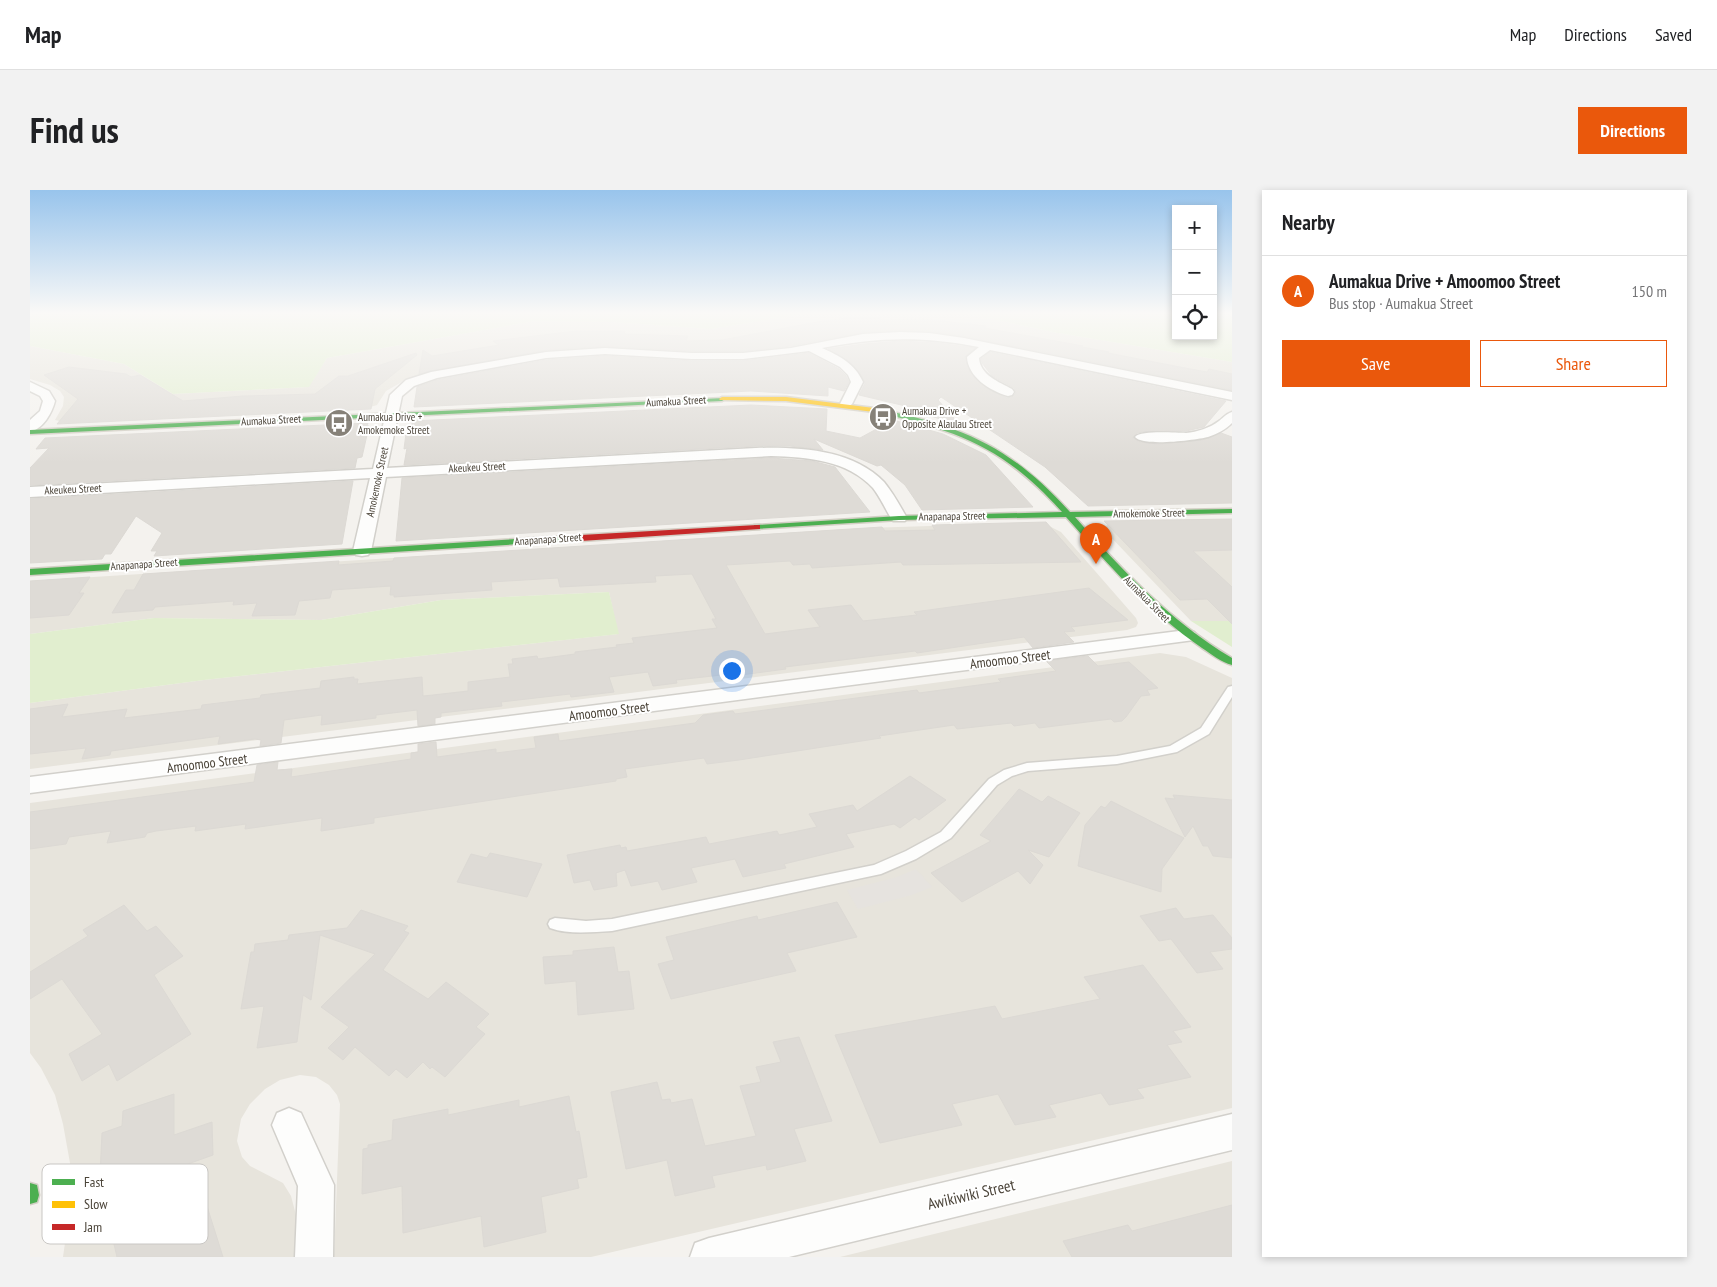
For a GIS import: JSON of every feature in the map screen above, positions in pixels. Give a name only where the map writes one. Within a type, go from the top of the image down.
[{"type":"street","name":"Amokemoke Street","points":[[362,551],[396,395],[410,383],[435,375],[494,364]]},
{"type":"street","points":[[842,364],[852,372],[857,382],[846,404]]},
{"type":"street","points":[[974,364],[986,381],[1008,392]]},
{"type":"street","name":"Amokemoke Street","points":[[1075,364],[1232,396]]},
{"type":"street","points":[[30,386],[44,394],[49,401],[46,412],[30,430]]},
{"type":"street","name":"Aumakua Street","points":[[30,430],[751,398],[796,399],[846,404],[921,421],[982,444],[1023,470],[1067,514],[1154,609],[1187,636],[1232,662]]},
{"type":"street","points":[[1142,437],[1203,434],[1220,428],[1232,416]]},
{"type":"street","name":"Akeukeu Street","points":[[30,492],[756,452],[790,452],[835,460],[859,470],[878,485],[899,518]]},
{"type":"street","name":"Amokemoke Street","points":[[1067,514],[1232,511]]},
{"type":"street","name":"Anapanapa Street","points":[[30,572],[899,518],[1067,514]]},
{"type":"street","name":"Amoomoo Street","points":[[30,785],[1187,636]]},
{"type":"street","points":[[290,1126],[316,1185],[314,1257]]},
{"type":"street","name":"Awikiwiki Street","points":[[709,1257],[1232,1132]]},
{"type":"lane","points":[[555,924],[586,927],[612,925],[876,870],[911,855],[946,835],[993,782],[1008,773],[1027,767],[1117,760],[1173,748],[1205,731],[1232,689]]},
{"type":"shaded area","points":[[30,364],[124,364],[173,394],[308,387],[323,364],[472,364],[427,372],[407,379],[386,391],[377,405],[364,409],[68,423],[55,420],[63,406],[64,397],[60,391],[50,385],[30,379]]},
{"type":"shaded area","points":[[1092,364],[1232,364],[1232,392]]},
{"type":"shaded area","points":[[1232,519],[1232,621],[1191,621],[1104,528],[1109,523],[1119,521]]},
{"type":"shaded area","points":[[1030,523],[1049,526],[1061,532],[1136,618],[1138,623],[1136,627],[1127,630],[30,769],[30,703],[204,680],[618,634],[609,592],[441,600],[321,620],[154,618],[30,634],[30,581],[866,528]]},
{"type":"shaded area","points":[[1160,653],[1186,657],[1232,678],[1232,1108],[591,1257],[334,1257],[340,1104],[337,1095],[329,1085],[316,1077],[300,1075],[280,1080],[265,1089],[250,1104],[241,1119],[237,1141],[242,1157],[250,1166],[283,1183],[291,1196],[296,1215],[295,1257],[63,1257],[65,1244],[208,1244],[208,1164],[70,1164],[63,1124],[55,1095],[41,1068],[30,1053],[30,803]]},
{"type":"shaded area","points":[[916,869],[932,887],[912,895],[858,909],[847,890],[897,877]]},
{"type":"shaded area","points":[[1232,1161],[1232,1257],[840,1257]]},
{"type":"green space","points":[[124,364],[323,364],[309,387],[173,394]]},
{"type":"green space","points":[[609,592],[619,634],[204,680],[30,703],[30,634],[154,618],[321,620],[441,600]]},
{"type":"green space","points":[[1191,621],[1232,621],[1232,647]]},
{"type":"building","points":[[384,364],[406,364],[375,389],[371,409],[57,424],[78,399],[44,375],[69,367],[126,374],[131,377],[140,375],[183,401],[243,396],[315,394],[339,376],[348,376]]},
{"type":"building","points":[[421,364],[473,364],[419,374]]},
{"type":"building","points":[[525,364],[829,364],[839,369],[849,382],[844,391],[828,387],[828,396],[751,391],[414,407],[417,387],[437,380]]},
{"type":"building","points":[[851,364],[967,364],[970,372],[986,388],[1007,398],[1012,397],[1016,393],[1014,388],[992,376],[983,364],[1047,364],[1226,401],[1204,427],[1186,431],[1143,432],[1137,433],[1133,438],[1140,442],[1158,444],[1202,440],[1221,433],[1232,437],[1232,503],[1088,506],[1045,467],[941,397],[938,400],[960,425],[911,410],[914,408],[859,395],[865,383],[861,375]]},
{"type":"building","points":[[1102,364],[1164,364],[1207,372],[1209,369],[1232,374],[1232,390]]},
{"type":"building","points":[[751,405],[827,409],[826,431],[860,438],[893,420],[943,434],[986,455],[1033,507],[922,510],[905,485],[881,465],[877,466],[814,439],[823,450],[790,446],[756,446],[404,465],[407,448],[404,449],[407,426],[412,425],[412,421]]},
{"type":"building","points":[[368,423],[367,426],[369,426],[362,457],[357,458],[355,468],[30,485],[30,468],[49,448],[36,449],[45,438]]},
{"type":"building","points":[[771,458],[812,461],[835,467],[870,512],[396,541],[402,478]]},
{"type":"building","points":[[353,481],[342,544],[154,556],[157,551],[151,551],[162,533],[136,516],[111,554],[105,554],[102,559],[30,563],[30,499]]},
{"type":"building","points":[[1232,519],[1232,550],[1193,551],[1232,587],[1232,624],[1207,599],[1180,600],[1104,521]]},
{"type":"building","points":[[1046,522],[1081,562],[903,565],[901,562],[812,568],[810,564],[793,565],[790,561],[726,565],[765,634],[820,627],[808,610],[851,605],[863,621],[917,615],[914,612],[1089,588],[1128,620],[1071,627],[1075,631],[1064,632],[1074,642],[1033,648],[1024,637],[917,653],[915,651],[785,667],[786,669],[741,675],[740,673],[676,680],[677,683],[653,686],[648,672],[609,677],[614,692],[571,697],[570,694],[501,702],[502,706],[441,713],[441,717],[435,718],[435,724],[418,726],[417,710],[376,715],[376,718],[321,725],[322,715],[284,720],[281,743],[260,746],[261,740],[255,739],[218,744],[220,736],[111,751],[110,755],[82,759],[86,748],[30,754],[30,709],[68,704],[62,717],[127,709],[124,718],[201,709],[202,705],[320,688],[321,681],[354,677],[354,679],[358,679],[357,684],[422,677],[423,696],[468,691],[468,682],[510,677],[508,664],[513,664],[512,659],[537,656],[538,659],[575,654],[575,652],[634,643],[632,638],[717,628],[712,619],[716,619],[692,574],[655,576],[656,582],[560,587],[558,578],[491,582],[492,590],[394,597],[394,595],[390,595],[391,586],[332,590],[330,598],[299,601],[295,615],[252,616],[257,603],[233,605],[234,601],[155,607],[153,610],[112,613],[126,590],[134,590],[143,574],[339,561],[338,565],[393,561],[394,558],[882,527],[885,531],[935,530],[932,525]]},
{"type":"building","points":[[90,577],[79,593],[84,593],[69,615],[30,618],[30,581]]},
{"type":"building","points":[[1088,656],[1098,666],[1129,662],[1158,688],[1147,690],[1150,695],[1141,696],[1122,721],[1114,722],[1111,719],[1039,728],[1035,723],[1014,726],[1011,723],[957,729],[954,725],[739,760],[707,764],[704,758],[625,769],[627,777],[616,779],[616,781],[374,818],[374,823],[321,831],[322,818],[245,829],[246,824],[195,831],[196,826],[156,831],[147,833],[145,837],[107,843],[111,831],[69,837],[66,844],[30,849],[30,812],[254,782],[257,765],[278,762],[277,770],[292,769],[291,777],[411,759],[411,753],[418,752],[418,744],[436,742],[437,757],[496,749],[496,753],[536,748],[534,737],[558,734],[559,741],[695,723],[703,715],[733,711],[735,714],[917,690],[919,693],[1001,682],[998,679],[1056,671],[1046,661]]},
{"type":"building","points":[[910,776],[946,800],[919,820],[915,817],[900,828],[894,824],[846,834],[854,847],[784,864],[786,868],[743,877],[735,859],[691,868],[697,882],[662,890],[658,881],[631,886],[625,870],[616,873],[617,886],[594,890],[590,880],[574,883],[567,855],[620,845],[621,848],[626,847],[627,851],[706,837],[709,844],[777,831],[779,835],[817,827],[809,814],[853,805],[857,811]]},
{"type":"building","points":[[1019,789],[1042,802],[1048,796],[1080,813],[1049,857],[1028,850],[1043,865],[1030,884],[1018,871],[962,902],[931,873],[991,841],[980,835]]},
{"type":"building","points":[[1173,795],[1232,800],[1232,858],[1213,856],[1208,846],[1203,846],[1193,826],[1185,837],[1165,798],[1175,799]]},
{"type":"building","points":[[1111,801],[1184,838],[1162,869],[1161,892],[1078,866],[1085,825],[1101,806],[1105,808]]},
{"type":"building","points":[[490,853],[542,864],[527,897],[457,882],[471,854],[487,858]]},
{"type":"building","points":[[837,902],[857,937],[787,953],[796,971],[671,999],[658,964],[674,960],[666,937],[757,916],[758,920]]},
{"type":"building","points":[[124,905],[147,931],[156,926],[183,956],[154,975],[191,1034],[117,1081],[109,1064],[82,1081],[69,1054],[102,1034],[62,979],[30,999],[30,972],[88,936],[83,930]]},
{"type":"building","points":[[1176,908],[1184,919],[1213,915],[1232,938],[1232,949],[1210,952],[1223,969],[1197,973],[1171,939],[1159,941],[1140,916]]},
{"type":"building","points":[[361,910],[408,926],[404,931],[409,933],[383,970],[428,999],[446,982],[489,1014],[476,1027],[485,1034],[445,1077],[432,1067],[430,1069],[423,1062],[407,1078],[396,1069],[389,1076],[355,1047],[343,1060],[328,1048],[349,1027],[321,1007],[375,954],[320,935],[311,1000],[303,995],[297,1042],[257,1048],[264,1006],[241,1009],[251,952],[254,952],[255,944],[288,940],[289,935],[347,928]]},
{"type":"building","points":[[614,947],[618,972],[629,971],[634,1009],[578,1015],[576,981],[545,984],[543,957],[573,955],[573,951]]},
{"type":"building","points":[[1143,965],[1191,1027],[1173,1031],[1182,1042],[1167,1045],[1191,1077],[1137,1089],[1144,1098],[1109,1105],[1101,1093],[1049,1105],[1056,1117],[1015,1125],[998,1094],[952,1104],[962,1125],[880,1143],[835,1035],[995,1006],[1002,1019],[1100,999],[1084,977]]},
{"type":"building","points":[[799,1037],[832,1121],[794,1129],[806,1161],[767,1170],[766,1165],[712,1176],[715,1187],[675,1196],[667,1160],[626,1169],[611,1092],[657,1082],[662,1100],[670,1099],[671,1103],[692,1099],[705,1146],[756,1136],[740,1086],[761,1082],[756,1067],[781,1062],[773,1042]]},
{"type":"building","points":[[174,1094],[174,1135],[212,1122],[213,1155],[188,1164],[101,1164],[102,1133],[122,1126],[123,1111]]},
{"type":"building","points":[[569,1096],[576,1132],[579,1131],[587,1177],[577,1179],[579,1188],[541,1197],[546,1232],[484,1247],[481,1216],[403,1233],[402,1186],[362,1194],[363,1149],[368,1148],[368,1145],[392,1140],[393,1120],[448,1109],[448,1115],[519,1100],[519,1107]]},
{"type":"building","points":[[1232,1205],[1232,1257],[1072,1257],[1063,1241],[1128,1225],[1132,1231]]},
{"type":"building","points":[[208,1209],[223,1257],[117,1257],[114,1244],[208,1244]]},
{"type":"traffic: fast","points":[[30,432],[722,399]]},
{"type":"traffic: fast","points":[[874,410],[944,427],[978,441],[1009,459],[1035,480],[1059,504],[1120,572],[1149,601],[1196,639],[1232,662]]},
{"type":"traffic: fast","points":[[757,527],[899,518],[1232,511]]},
{"type":"traffic: fast","points":[[30,572],[581,538]]},
{"type":"traffic: slow","points":[[722,399],[786,399],[874,410]]},
{"type":"traffic: jam","points":[[581,538],[757,527]]},
{"type":"place","name":"Aumakua Drive + Opposite Alaulau Street","points":[[883,417]]},
{"type":"place","name":"Aumakua Drive + Amokemoke Street","points":[[339,423]]},
{"type":"place","name":"Aumakua Drive + Amoomoo Street","points":[[1096,564]]}]
